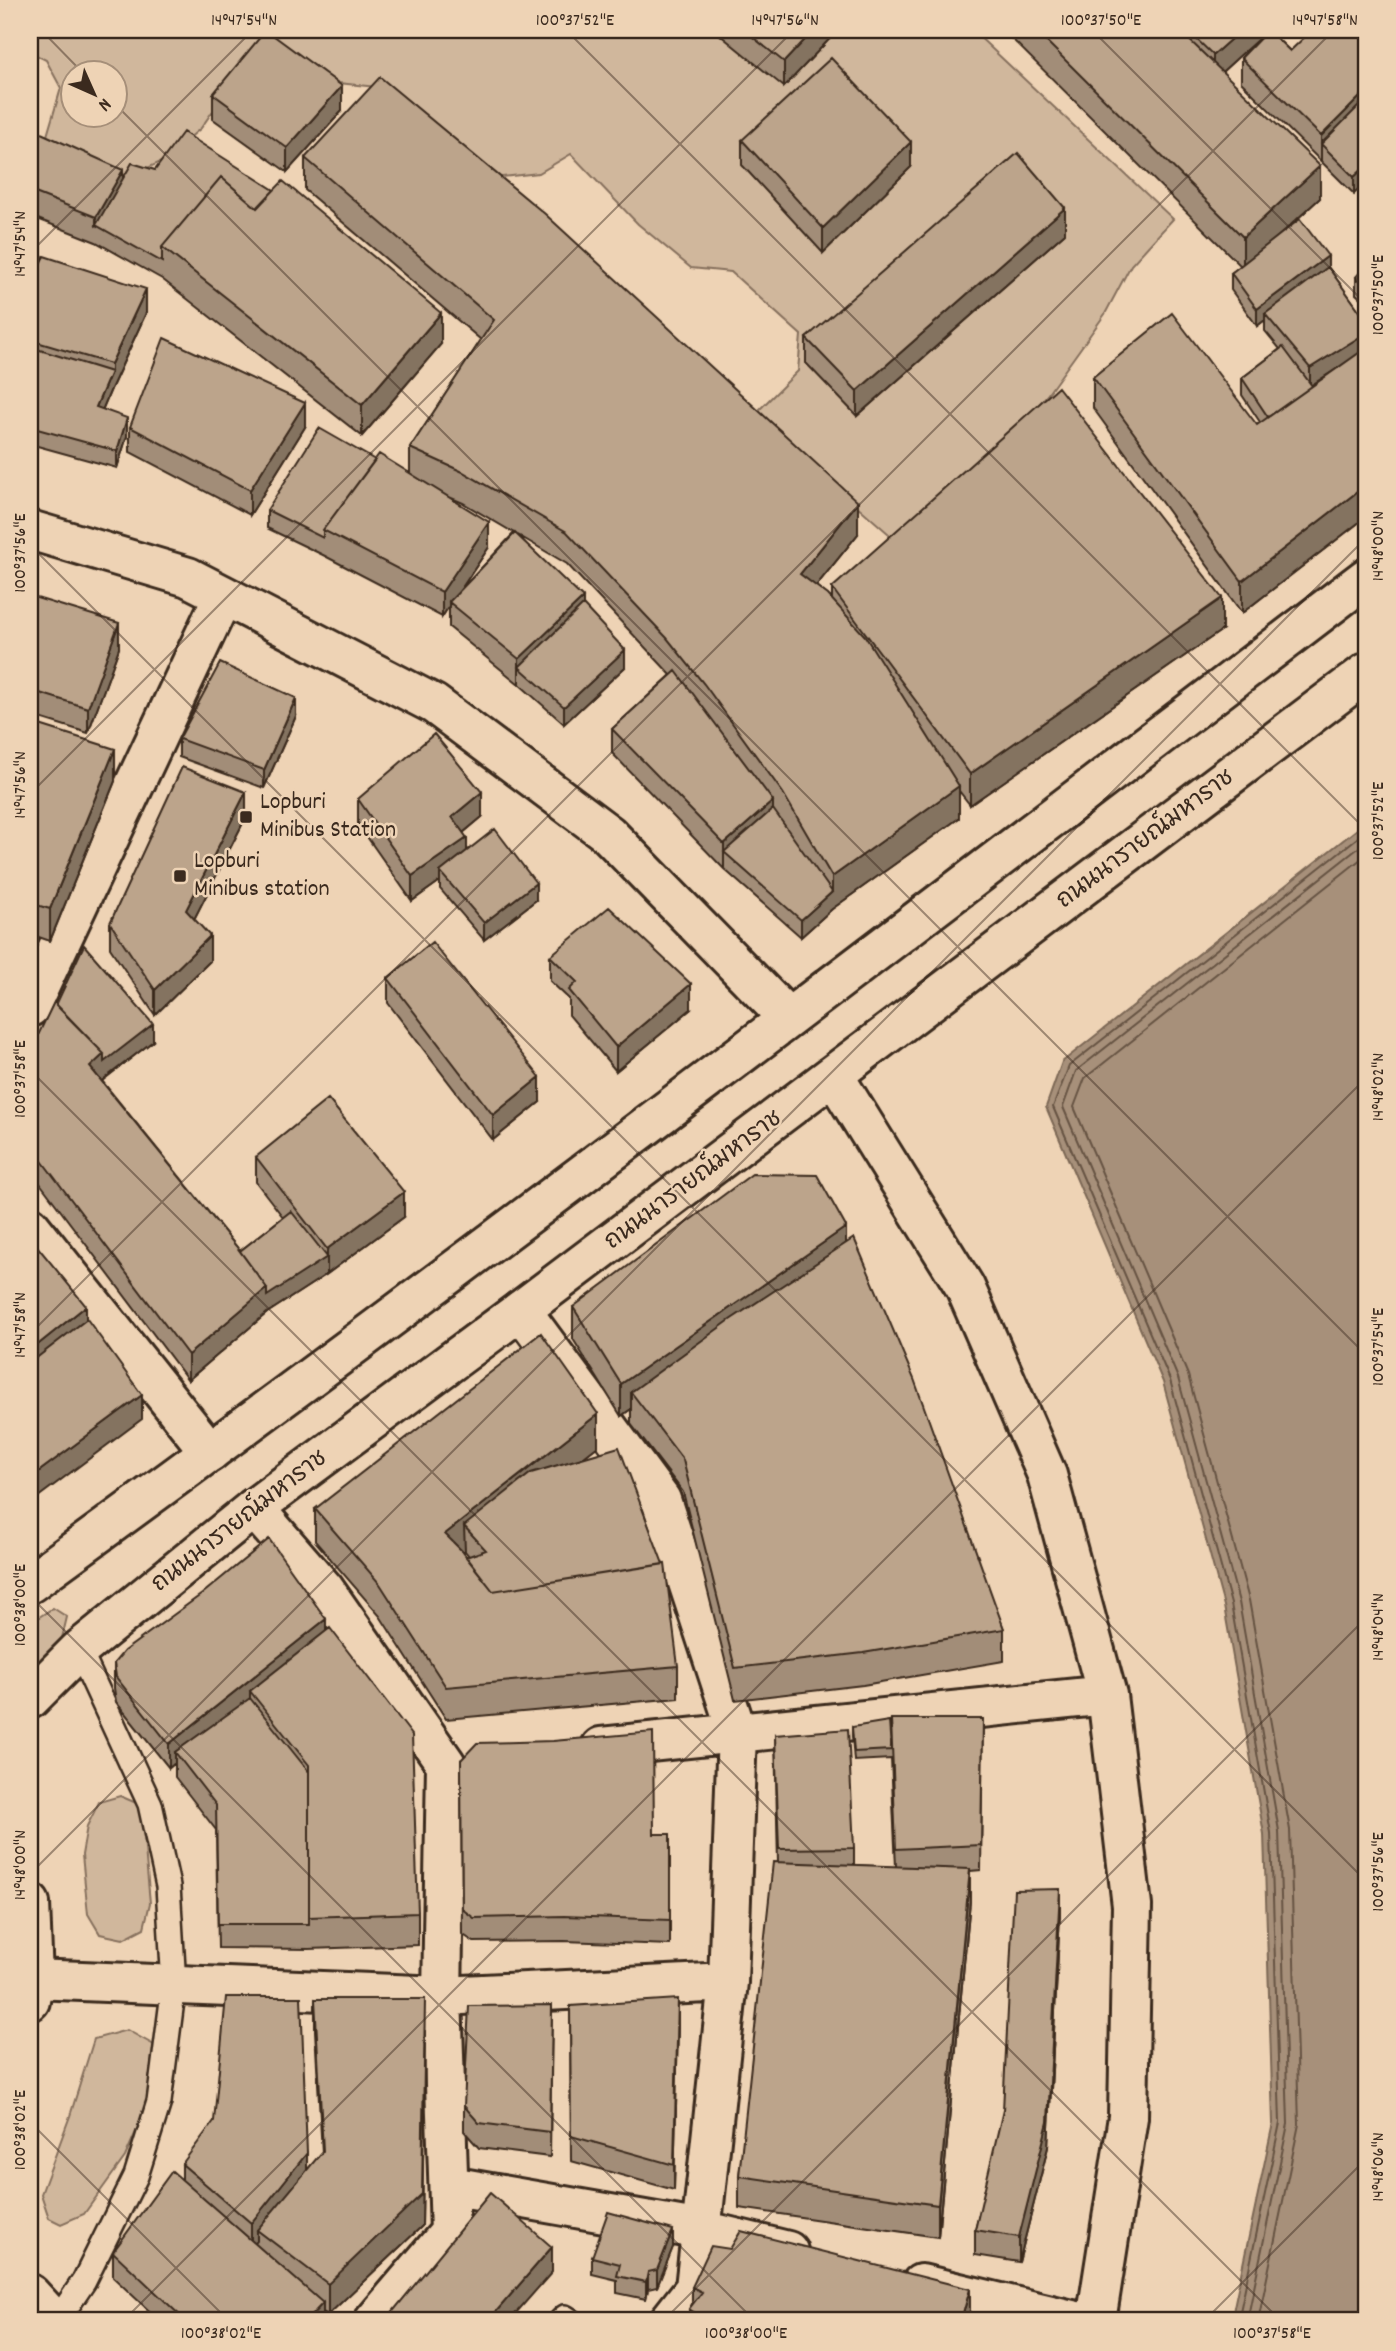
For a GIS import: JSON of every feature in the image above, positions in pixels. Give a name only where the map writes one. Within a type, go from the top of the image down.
[{"type":"street","points":[[30,530],[188,577],[434,705],[608,834],[788,1018]]},
{"type":"street","points":[[30,1583],[210,1452],[788,1018],[1366,578]]},
{"type":"street","points":[[30,1007],[223,596]]},
{"type":"street","name":"ถนนนารายณ์มหาราช","points":[[30,1699],[79,1650],[254,1508],[834,1076],[1366,673]]},
{"type":"street","points":[[834,1076],[965,1287],[1047,1475],[1107,1695],[1132,1906],[1128,2117],[1096,2321]]},
{"type":"street","points":[[30,1226],[210,1452]]},
{"type":"street","points":[[522,1310],[661,1500],[737,1732],[728,1982],[702,2230],[695,2288],[669,2321]]},
{"type":"street","points":[[254,1508],[325,1590],[460,1763],[442,1996],[450,2232],[374,2321]]},
{"type":"street","points":[[571,1750],[1107,1695]]},
{"type":"street","points":[[30,1903],[32,1990],[174,1985],[442,1996],[728,1982]]},
{"type":"street","points":[[450,2186],[702,2230],[822,2260]]},
{"type":"street","points":[[888,2276],[1076,2321]]},
{"type":"street","points":[[30,2294],[56,2321]]},
{"type":"lane","points":[[56,2321],[85,2281],[136,2176],[159,2102],[174,1985],[168,1886],[150,1804],[79,1650]]},
{"type":"lane","points":[[561,2321],[565,2317],[571,2321]]},
{"type":"shaded area","points":[[30,30],[972,30],[1173,219],[1131,265],[1105,314],[1047,395],[1014,435],[898,542],[754,415],[798,371],[801,335],[731,272],[691,268],[638,224],[571,154],[539,173],[493,178],[377,87],[328,82],[250,57],[201,128],[161,162],[112,184],[44,146],[60,91],[60,130],[130,130],[130,60],[60,60],[60,86],[46,60],[30,52]]},
{"type":"shaded area","points":[[53,1608],[67,1617],[62,1638],[30,1673],[30,1623]]},
{"type":"shaded area","points":[[120,1796],[141,1805],[150,1903],[144,1928],[123,1939],[100,1934],[88,1914],[82,1855],[87,1826],[99,1802]]},
{"type":"shaded area","points":[[127,2030],[154,2045],[155,2088],[125,2157],[84,2214],[61,2224],[49,2218],[41,2194],[70,2116],[94,2039]]},
{"type":"water","points":[[1366,822],[1366,2321],[1231,2321],[1273,2123],[1264,1834],[1224,1606],[1163,1382],[1046,1107],[1062,1062]]},
{"type":"building","points":[[266,30],[342,86],[287,148],[213,94]]},
{"type":"building","points":[[744,30],[814,30],[784,62]]},
{"type":"building","points":[[1035,30],[1179,30],[1320,166],[1243,237]]},
{"type":"building","points":[[1187,30],[1241,30],[1213,55]]},
{"type":"building","points":[[1268,30],[1290,51],[1312,30],[1355,30],[1366,42],[1366,91],[1321,136],[1241,58]]},
{"type":"building","points":[[831,58],[911,142],[823,228],[742,140]]},
{"type":"building","points":[[380,77],[545,214],[858,502],[800,574],[828,595],[865,636],[959,786],[832,877],[783,793],[704,684],[667,638],[567,532],[463,472],[410,448],[494,320],[305,158]]},
{"type":"building","points":[[1366,99],[1366,166],[1354,177],[1321,144]]},
{"type":"building","points":[[30,128],[123,170],[96,217],[30,191]]},
{"type":"building","points":[[183,132],[274,190],[257,208],[221,177],[162,247],[162,262],[96,225],[132,163],[155,170]]},
{"type":"building","points":[[1018,153],[1065,208],[857,391],[806,338]]},
{"type":"building","points":[[221,177],[257,208],[283,181],[441,313],[362,405],[162,247]]},
{"type":"building","points":[[1300,219],[1328,256],[1257,309],[1231,273]]},
{"type":"building","points":[[44,256],[146,289],[111,364],[30,340],[30,283]]},
{"type":"building","points":[[30,264],[37,268],[30,283]]},
{"type":"building","points":[[1366,266],[1366,286],[1356,277]]},
{"type":"building","points":[[1328,267],[1366,320],[1366,333],[1310,368],[1265,314]]},
{"type":"building","points":[[1172,313],[1257,425],[1366,348],[1366,485],[1242,581],[1093,377]]},
{"type":"building","points":[[164,338],[305,403],[250,490],[130,427]]},
{"type":"building","points":[[30,347],[111,372],[96,407],[127,418],[117,451],[30,427]]},
{"type":"building","points":[[1283,347],[1312,386],[1268,417],[1242,378]]},
{"type":"building","points":[[1058,387],[1222,598],[970,774],[832,588]]},
{"type":"building","points":[[319,428],[375,460],[323,530],[323,538],[267,510]]},
{"type":"building","points":[[379,454],[489,522],[442,592],[323,530]]},
{"type":"building","points":[[515,533],[583,598],[519,659],[449,602]]},
{"type":"building","points":[[30,596],[119,623],[88,708],[30,690]]},
{"type":"building","points":[[583,605],[625,650],[564,707],[519,667]]},
{"type":"building","points":[[220,663],[296,698],[264,770],[179,739]]},
{"type":"building","points":[[676,671],[773,801],[724,844],[612,729]]},
{"type":"building","points":[[30,722],[115,749],[50,909],[30,903]]},
{"type":"building","points":[[434,734],[482,792],[452,817],[467,838],[412,876],[358,799]]},
{"type":"building","name":"Lopburi Minibus station","points":[[182,767],[246,792],[186,910],[210,936],[155,990],[110,923]]},
{"type":"building","points":[[773,809],[832,892],[801,920],[724,852]]},
{"type":"building","points":[[495,829],[536,883],[484,923],[440,872]]},
{"type":"building","points":[[609,907],[691,984],[616,1047],[569,990],[577,982],[550,956]]},
{"type":"building","points":[[432,942],[540,1077],[493,1115],[388,978]]},
{"type":"building","points":[[84,945],[153,1024],[104,1062],[104,1054],[56,1005]]},
{"type":"building","points":[[54,1002],[104,1054],[90,1067],[267,1288],[188,1355],[30,1145],[30,1052]]},
{"type":"building","points":[[328,1099],[404,1192],[327,1249],[256,1157]]},
{"type":"building","points":[[752,1174],[817,1175],[846,1227],[621,1384],[573,1307]]},
{"type":"building","points":[[291,1211],[327,1257],[267,1296],[267,1288],[240,1251]]},
{"type":"building","points":[[854,1238],[914,1379],[1004,1629],[863,1653],[735,1668],[683,1460],[631,1392],[730,1320]]},
{"type":"building","points":[[32,1240],[86,1306],[30,1351],[30,1242]]},
{"type":"building","points":[[87,1319],[142,1395],[30,1478],[30,1363]]},
{"type":"building","points":[[541,1333],[598,1414],[445,1534],[493,1591],[665,1564],[678,1666],[446,1687],[380,1584],[315,1509]]},
{"type":"building","points":[[619,1447],[663,1564],[493,1591],[466,1557],[486,1550],[464,1526],[531,1473]]},
{"type":"building","points":[[269,1539],[326,1619],[169,1744],[116,1677],[114,1663],[124,1651],[202,1594]]},
{"type":"building","points":[[330,1628],[412,1735],[418,1913],[309,1917],[309,1765],[250,1691]]},
{"type":"building","points":[[250,1698],[309,1772],[309,1924],[218,1924],[216,1805],[175,1752]]},
{"type":"building","points":[[891,1719],[983,1719],[981,1845],[896,1849]]},
{"type":"building","points":[[889,1721],[891,1750],[854,1752],[852,1727]]},
{"type":"building","points":[[848,1729],[854,1848],[779,1849],[775,1735]]},
{"type":"building","points":[[653,1732],[654,1834],[670,1834],[670,1920],[564,1916],[474,1918],[462,1909],[461,1760],[477,1743],[553,1741]]},
{"type":"building","points":[[773,1862],[970,1869],[938,2205],[739,2176]]},
{"type":"building","points":[[1060,1889],[1048,2122],[1019,2237],[975,2230],[1003,2110],[1014,1890]]},
{"type":"building","points":[[226,1997],[301,1997],[307,2153],[251,2223],[182,2164],[214,2121]]},
{"type":"building","points":[[315,1999],[425,1999],[422,2194],[328,2284],[257,2230],[323,2151]]},
{"type":"building","points":[[678,1999],[674,2165],[571,2136],[570,2006]]},
{"type":"building","points":[[552,2005],[550,2132],[479,2123],[464,2106],[469,2006]]},
{"type":"building","points":[[172,2171],[323,2303],[306,2321],[186,2321],[113,2252]]},
{"type":"building","points":[[490,2193],[552,2247],[488,2321],[385,2321]]},
{"type":"building","points":[[608,2212],[673,2230],[657,2270],[648,2272],[646,2282],[617,2276],[620,2264],[592,2257]]},
{"type":"building","points":[[741,2231],[970,2289],[961,2321],[757,2321],[747,2316],[745,2321],[708,2321],[689,2309],[702,2292],[692,2287],[711,2246],[730,2249]]},
{"type":"place","name":"Lopburi Minibus Station","points":[[246,817]]},
{"type":"place","name":"Lopburi Minibus station","points":[[180,876]]}]
